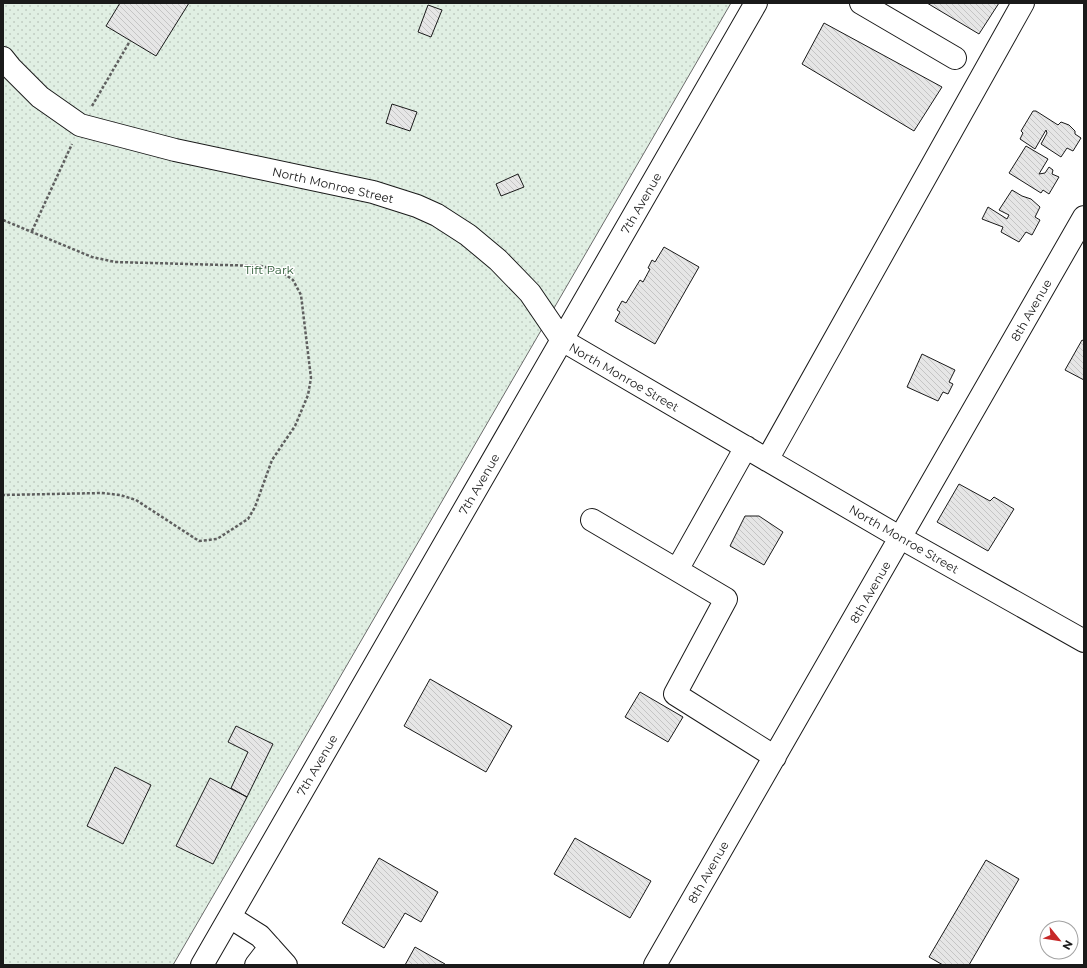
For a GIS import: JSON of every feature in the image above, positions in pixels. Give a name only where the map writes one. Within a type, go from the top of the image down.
[{"type":"street","name":"7th Avenue","points":[[202,965],[756,3]]},
{"type":"street","points":[[861,3],[955,58]]},
{"type":"street","points":[[767,460],[1023,3]]},
{"type":"street","name":"North Monroe Street","points":[[3,58],[40,97],[80,125],[175,150],[373,192],[416,206],[437,215],[468,235],[498,260],[530,293],[562,340],[901,538],[1084,641]]},
{"type":"street","name":"8th Avenue","points":[[656,965],[1084,218]]},
{"type":"street","points":[[677,570],[746,447]]},
{"type":"street","points":[[592,520],[726,599],[675,694],[775,757]]},
{"type":"street","points":[[230,916],[260,936],[286,965]]},
{"type":"street","points":[[256,965],[270,947]]},
{"type":"path","points":[[3,220],[92,257],[116,262],[261,266],[280,271],[293,280],[301,295],[311,378],[308,395],[295,426],[272,460],[255,507],[248,519],[217,539],[200,541],[136,500],[120,495],[102,493],[3,495]]},
{"type":"green space","name":"Tift Park","points":[[3,3],[731,3],[173,965],[3,965]]},
{"type":"building","points":[[120,3],[189,3],[156,56],[106,26]]},
{"type":"building","points":[[927,3],[999,3],[979,34]]},
{"type":"building","points":[[428,5],[442,10],[431,37],[418,32]]},
{"type":"building","points":[[824,23],[942,87],[914,131],[802,64]]},
{"type":"building","points":[[392,104],[417,112],[410,131],[386,123]]},
{"type":"building","points":[[1033,111],[1036,111],[1058,125],[1061,122],[1069,125],[1075,131],[1075,134],[1081,138],[1073,151],[1067,148],[1061,157],[1041,144],[1047,133],[1046,130],[1035,149],[1020,139],[1023,133],[1021,131]]},
{"type":"building","points":[[1026,146],[1048,159],[1039,174],[1045,173],[1049,167],[1053,170],[1052,174],[1059,177],[1049,194],[1043,190],[1041,193],[1009,173]]},
{"type":"building","points":[[518,174],[524,187],[501,196],[496,184]]},
{"type":"building","points":[[1012,190],[1031,199],[1040,207],[1035,217],[1040,220],[1032,235],[1026,232],[1019,242],[1001,232],[1003,227],[982,219],[988,207],[1007,219],[1009,215],[999,210]]},
{"type":"building","points":[[664,247],[699,267],[655,344],[615,321],[620,312],[617,310],[622,301],[626,303],[640,280],[643,282],[650,269],[648,268],[652,260],[655,262]]},
{"type":"building","points":[[1082,340],[1084,341],[1084,380],[1065,370]]},
{"type":"building","points":[[922,354],[955,370],[949,382],[953,384],[948,394],[943,392],[938,401],[907,387]]},
{"type":"building","points":[[959,484],[990,501],[994,497],[1014,509],[988,551],[937,522]]},
{"type":"building","points":[[745,516],[759,516],[783,532],[764,565],[730,546]]},
{"type":"building","points":[[430,679],[512,726],[486,772],[404,726]]},
{"type":"building","points":[[640,692],[683,717],[668,742],[625,717]]},
{"type":"building","points":[[236,726],[273,744],[247,797],[231,788],[248,752],[228,742]]},
{"type":"building","points":[[115,767],[151,785],[123,844],[87,826]]},
{"type":"building","points":[[210,778],[247,797],[213,864],[176,846]]},
{"type":"building","points":[[575,838],[651,881],[630,918],[554,874]]},
{"type":"building","points":[[379,858],[438,892],[421,922],[405,913],[384,948],[342,923]]},
{"type":"building","points":[[986,860],[1019,879],[969,965],[943,965],[929,957]]},
{"type":"building","points":[[415,947],[445,964],[445,965],[405,965]]}]
